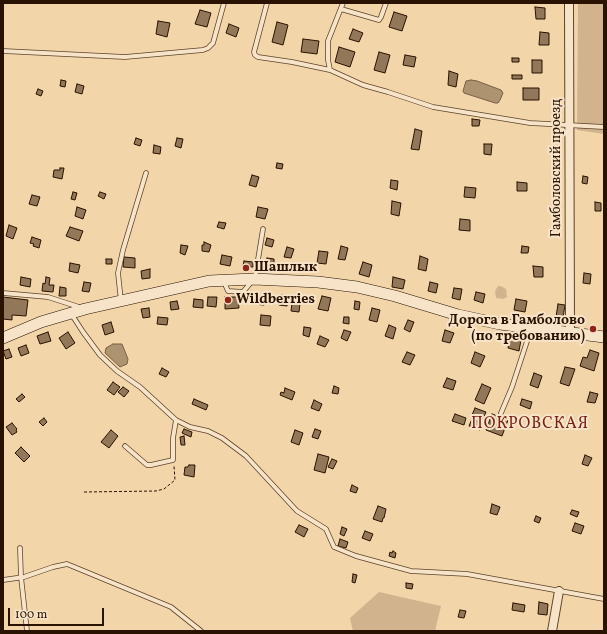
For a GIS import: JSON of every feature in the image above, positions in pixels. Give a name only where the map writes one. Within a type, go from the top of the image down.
[{"type":"main road","points":[[3,338],[41,322],[85,309],[192,284],[223,280],[254,279],[318,282],[357,287],[396,296],[458,316],[500,324],[604,337]]},
{"type":"street","name":"Гамболовский проезд","points":[[569,3],[570,332]]},
{"type":"street","points":[[552,631],[559,591]]},
{"type":"lane","points":[[3,51],[125,57],[203,50],[208,48],[213,42],[224,3]]},
{"type":"lane","points":[[267,3],[254,52],[258,57],[330,70],[363,85],[433,107],[530,123],[604,127]]},
{"type":"lane","points":[[330,70],[328,60],[328,41],[343,3]]},
{"type":"lane","points":[[341,9],[379,20],[386,3]]},
{"type":"lane","points":[[121,301],[118,273],[123,250],[146,173]]},
{"type":"lane","points":[[254,279],[263,229]]},
{"type":"lane","points":[[3,293],[48,298],[85,309]]},
{"type":"lane","points":[[71,313],[100,355],[116,371],[140,387],[176,420],[190,427],[208,431],[222,438],[246,456],[297,511],[326,529],[334,547],[356,556],[411,571],[467,574],[604,599]]},
{"type":"lane","points":[[501,414],[512,387],[531,328]]},
{"type":"lane","points":[[125,446],[147,464],[151,465],[173,460],[173,438],[176,420]]},
{"type":"lane","points":[[20,548],[21,577],[27,631]]},
{"type":"lane","points":[[3,580],[21,577],[67,564],[171,606],[201,631]]},
{"type":"path","points":[[84,492],[156,491],[164,489],[175,480],[173,460]]},
{"type":"shaded area","points":[[578,3],[604,3],[604,134],[577,130]]},
{"type":"shaded area","points":[[471,80],[501,90],[503,93],[498,103],[464,93],[463,91],[466,81]]},
{"type":"shaded area","points":[[498,286],[506,289],[507,297],[503,299],[496,298],[495,291]]},
{"type":"shaded area","points":[[113,344],[122,344],[128,359],[127,364],[120,367],[105,353],[106,348]]},
{"type":"shaded area","points":[[379,592],[441,606],[435,631],[353,631],[350,618]]},
{"type":"building","points":[[535,7],[545,8],[545,19],[536,19]]},
{"type":"building","points":[[200,10],[211,13],[207,27],[195,24]]},
{"type":"building","points":[[394,12],[407,16],[402,31],[389,27]]},
{"type":"building","points":[[158,21],[170,23],[167,37],[156,34]]},
{"type":"building","points":[[277,22],[288,25],[283,45],[272,42]]},
{"type":"building","points":[[229,24],[239,28],[236,37],[226,33]]},
{"type":"building","points":[[353,29],[363,33],[359,42],[349,39]]},
{"type":"building","points":[[540,32],[549,33],[549,45],[539,45]]},
{"type":"building","points":[[303,39],[319,41],[317,54],[301,52]]},
{"type":"building","points":[[339,47],[355,52],[350,67],[335,62]]},
{"type":"building","points":[[379,52],[390,55],[385,73],[374,70]]},
{"type":"building","points":[[405,55],[416,57],[414,67],[403,65]]},
{"type":"building","points":[[512,58],[519,58],[519,62],[512,62]]},
{"type":"building","points":[[532,60],[542,60],[542,73],[532,73]]},
{"type":"building","points":[[449,71],[458,74],[456,87],[448,85]]},
{"type":"building","points":[[512,75],[522,75],[522,79],[512,79]]},
{"type":"building","points":[[61,80],[66,81],[65,87],[60,86]]},
{"type":"building","points":[[77,84],[84,86],[82,94],[75,92]]},
{"type":"building","points":[[523,88],[539,88],[539,100],[523,100]]},
{"type":"building","points":[[38,89],[43,91],[41,96],[36,94]]},
{"type":"building","points":[[472,119],[480,120],[479,126],[472,126]]},
{"type":"building","points":[[415,129],[422,131],[419,150],[411,149]]},
{"type":"building","points":[[136,138],[142,140],[140,146],[134,144]]},
{"type":"building","points":[[177,138],[183,139],[181,148],[175,146]]},
{"type":"building","points":[[484,144],[492,144],[491,155],[484,154]]},
{"type":"building","points":[[154,145],[161,147],[160,154],[153,153]]},
{"type":"building","points":[[277,163],[283,164],[282,169],[276,168]]},
{"type":"building","points":[[60,168],[64,168],[62,179],[53,177],[54,170],[60,170]]},
{"type":"building","points":[[252,175],[259,177],[256,187],[249,185]]},
{"type":"building","points":[[583,176],[588,177],[587,184],[582,183]]},
{"type":"building","points":[[391,180],[398,181],[397,190],[390,188]]},
{"type":"building","points":[[517,182],[527,183],[527,191],[517,191]]},
{"type":"building","points":[[465,187],[476,188],[475,198],[464,197]]},
{"type":"building","points":[[73,192],[77,193],[75,200],[71,199]]},
{"type":"building","points":[[100,192],[106,194],[104,199],[98,196]]},
{"type":"building","points":[[32,195],[40,197],[37,206],[29,204]]},
{"type":"building","points":[[392,201],[401,203],[399,216],[391,214]]},
{"type":"building","points":[[595,202],[601,203],[601,211],[595,211]]},
{"type":"building","points":[[77,207],[86,210],[83,219],[75,216]]},
{"type":"building","points":[[258,207],[268,209],[265,219],[256,217]]},
{"type":"building","points":[[460,219],[470,220],[470,231],[459,230]]},
{"type":"building","points":[[219,222],[226,223],[224,229],[217,227]]},
{"type":"building","points":[[9,225],[17,228],[13,239],[6,236]]},
{"type":"building","points":[[70,227],[83,231],[79,241],[66,236]]},
{"type":"building","points":[[32,237],[41,240],[39,248],[30,243]]},
{"type":"building","points":[[267,238],[274,240],[272,247],[265,245]]},
{"type":"building","points":[[204,242],[211,245],[209,252],[202,251],[202,245],[204,245]]},
{"type":"building","points":[[181,245],[188,246],[185,255],[180,253]]},
{"type":"building","points":[[341,246],[348,248],[345,260],[338,259]]},
{"type":"building","points":[[522,246],[529,247],[528,253],[521,253]]},
{"type":"building","points":[[287,247],[294,249],[291,258],[284,257]]},
{"type":"building","points":[[319,251],[328,252],[326,264],[317,263]]},
{"type":"building","points":[[222,255],[232,257],[230,266],[220,264]]},
{"type":"building","points":[[420,256],[428,259],[426,271],[418,269]]},
{"type":"building","points":[[124,257],[135,258],[135,268],[123,267]]},
{"type":"building","points":[[267,258],[274,259],[274,265],[267,264]]},
{"type":"building","points":[[106,259],[112,259],[112,264],[106,264]]},
{"type":"building","points":[[244,261],[253,262],[253,267],[243,266]]},
{"type":"building","points":[[363,262],[372,265],[369,277],[359,274]]},
{"type":"building","points":[[70,263],[80,265],[78,273],[69,271]]},
{"type":"building","points":[[533,266],[543,267],[543,277],[534,277]]},
{"type":"building","points":[[150,269],[150,278],[142,279],[141,271]]},
{"type":"building","points":[[584,273],[591,274],[590,284],[583,283]]},
{"type":"building","points":[[21,277],[31,279],[30,287],[20,285]]},
{"type":"building","points":[[46,277],[50,278],[49,285],[54,285],[53,292],[42,291],[43,283],[45,284]]},
{"type":"building","points":[[393,277],[405,280],[403,289],[392,287]]},
{"type":"building","points":[[84,282],[91,283],[89,292],[82,291]]},
{"type":"building","points":[[430,282],[438,284],[436,293],[428,291]]},
{"type":"building","points":[[60,287],[66,288],[66,296],[59,296]]},
{"type":"building","points":[[454,288],[462,289],[460,300],[452,298]]},
{"type":"building","points":[[476,292],[485,294],[483,303],[474,300]]},
{"type":"building","points":[[254,295],[264,296],[264,305],[253,304]]},
{"type":"building","points":[[280,295],[288,295],[287,306],[279,305]]},
{"type":"building","points":[[293,295],[301,295],[299,312],[291,311]]},
{"type":"building","points":[[322,296],[331,298],[328,311],[318,309]]},
{"type":"building","points":[[3,297],[28,300],[26,316],[12,315],[12,320],[3,319]]},
{"type":"building","points":[[208,297],[217,297],[216,307],[207,306]]},
{"type":"building","points":[[225,297],[238,297],[239,308],[225,309]]},
{"type":"building","points":[[194,299],[203,300],[203,308],[193,307]]},
{"type":"building","points":[[516,299],[527,301],[525,312],[514,310]]},
{"type":"building","points":[[177,301],[179,309],[171,310],[170,302]]},
{"type":"building","points":[[355,301],[360,302],[359,310],[354,309]]},
{"type":"building","points":[[558,304],[565,305],[563,318],[556,317]]},
{"type":"building","points":[[149,308],[150,317],[143,318],[141,309]]},
{"type":"building","points":[[372,308],[380,310],[377,322],[369,320]]},
{"type":"building","points":[[261,315],[271,316],[270,326],[260,325]]},
{"type":"building","points":[[158,317],[168,318],[167,325],[157,324]]},
{"type":"building","points":[[344,317],[349,317],[349,324],[343,323]]},
{"type":"building","points":[[408,320],[414,322],[410,332],[404,329]]},
{"type":"building","points":[[111,322],[114,332],[105,335],[102,325]]},
{"type":"building","points":[[389,325],[396,328],[393,339],[385,336]]},
{"type":"building","points":[[304,327],[311,328],[309,337],[303,335]]},
{"type":"building","points":[[344,330],[351,332],[347,341],[341,338]]},
{"type":"building","points":[[445,330],[454,333],[450,343],[442,341]]},
{"type":"building","points":[[48,332],[51,341],[40,344],[37,336]]},
{"type":"building","points":[[68,332],[75,343],[66,349],[59,338]]},
{"type":"building","points":[[320,336],[329,340],[325,347],[317,344]]},
{"type":"building","points":[[510,337],[521,340],[519,351],[508,348]]},
{"type":"building","points":[[26,345],[29,353],[21,356],[18,348]]},
{"type":"building","points":[[9,349],[12,357],[6,359],[3,351]]},
{"type":"building","points":[[590,350],[599,353],[594,371],[580,366],[583,357],[587,358]]},
{"type":"building","points":[[407,352],[415,355],[410,365],[402,362]]},
{"type":"building","points":[[475,352],[485,356],[480,367],[471,363]]},
{"type":"building","points":[[565,367],[575,369],[569,386],[560,383]]},
{"type":"building","points":[[162,368],[169,372],[166,377],[159,374]]},
{"type":"building","points":[[534,373],[542,376],[538,388],[530,385]]},
{"type":"building","points":[[447,378],[456,381],[453,390],[443,387]]},
{"type":"building","points":[[113,382],[120,387],[114,395],[107,390]]},
{"type":"building","points":[[482,384],[491,388],[484,404],[475,400]]},
{"type":"building","points":[[334,386],[339,388],[338,394],[332,393]]},
{"type":"building","points":[[123,387],[129,391],[124,397],[118,392]]},
{"type":"building","points":[[285,388],[295,392],[292,400],[280,395],[281,392],[284,393]]},
{"type":"building","points":[[590,392],[598,394],[595,403],[587,402]]},
{"type":"building","points":[[22,394],[25,397],[19,402],[16,399]]},
{"type":"building","points":[[194,399],[208,405],[206,410],[192,404]]},
{"type":"building","points":[[522,399],[532,402],[530,409],[520,405]]},
{"type":"building","points":[[314,400],[322,404],[319,411],[311,408]]},
{"type":"building","points":[[475,408],[486,412],[483,419],[472,415]]},
{"type":"building","points":[[455,414],[466,418],[464,425],[452,421]]},
{"type":"building","points":[[492,414],[508,420],[502,436],[486,430]]},
{"type":"building","points":[[44,418],[47,422],[43,426],[39,422]]},
{"type":"building","points":[[472,419],[482,423],[480,430],[469,426]]},
{"type":"building","points":[[12,423],[17,429],[17,432],[12,435],[6,427]]},
{"type":"building","points":[[184,429],[192,432],[191,437],[182,433]]},
{"type":"building","points":[[315,429],[321,431],[318,439],[312,437]]},
{"type":"building","points":[[111,430],[118,436],[109,448],[101,442]]},
{"type":"building","points":[[295,430],[303,433],[299,445],[291,442]]},
{"type":"building","points":[[184,436],[185,445],[181,445],[180,437]]},
{"type":"building","points":[[21,447],[30,456],[24,462],[15,453]]},
{"type":"building","points":[[318,454],[329,457],[325,473],[314,470]]},
{"type":"building","points":[[585,455],[592,458],[588,466],[582,464]]},
{"type":"building","points":[[332,459],[337,461],[333,469],[328,467]]},
{"type":"building","points":[[189,465],[195,465],[194,477],[184,475],[185,467],[188,467]]},
{"type":"building","points":[[352,485],[358,488],[356,493],[350,491]]},
{"type":"building","points":[[492,504],[500,507],[497,515],[490,513]]},
{"type":"building","points":[[378,506],[386,509],[382,522],[373,519]]},
{"type":"building","points":[[572,510],[579,512],[577,517],[570,514]]},
{"type":"building","points":[[536,516],[541,518],[539,523],[534,521]]},
{"type":"building","points":[[575,523],[584,526],[581,534],[572,531]]},
{"type":"building","points":[[299,525],[308,529],[304,537],[295,532]]},
{"type":"building","points":[[342,527],[347,529],[344,536],[340,534]]},
{"type":"building","points":[[365,531],[373,534],[370,541],[362,538]]},
{"type":"building","points":[[340,539],[348,542],[346,548],[338,546]]},
{"type":"building","points":[[393,551],[396,553],[395,558],[389,556],[390,552],[392,553]]},
{"type":"building","points":[[353,574],[357,575],[355,583],[352,582]]},
{"type":"building","points":[[406,583],[413,584],[412,589],[406,588]]},
{"type":"building","points":[[539,602],[548,604],[547,615],[538,614]]},
{"type":"building","points":[[513,603],[525,605],[524,612],[512,610]]},
{"type":"building","points":[[460,610],[466,611],[464,618],[458,617]]},
{"type":"place","name":"Шашлык","points":[[246,268]]},
{"type":"place","name":"Wildberries","points":[[228,300]]},
{"type":"place","name":"Дорога в Гамболово (по требованию)","points":[[593,329]]},
{"type":"district","name":"ПОКРОВСКАЯ","points":[[530,425]]}]
